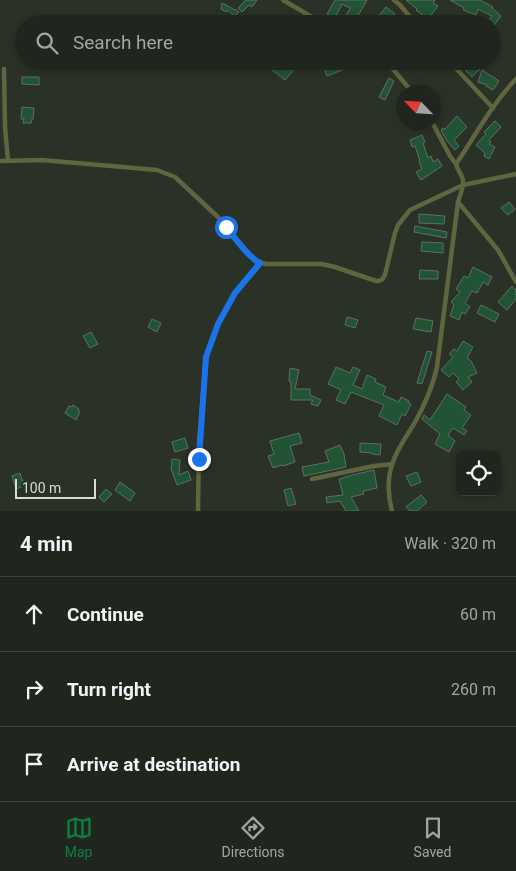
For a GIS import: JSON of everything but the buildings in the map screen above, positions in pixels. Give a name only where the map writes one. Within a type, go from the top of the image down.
[{"type":"street","points":[[283,0],[309,15]]},
{"type":"street","points":[[394,0],[408,15]]},
{"type":"street","points":[[4,69],[5,127],[8,161]]},
{"type":"street","points":[[394,70],[406,85]]},
{"type":"street","points":[[458,70],[493,108]]},
{"type":"street","points":[[456,164],[493,108],[516,79]]},
{"type":"street","points":[[392,511],[389,478],[392,464],[417,418],[434,380],[458,202],[463,185],[463,179],[457,170],[456,164],[436,130]]},
{"type":"street","points":[[0,161],[42,160],[157,170],[175,177],[218,217],[250,255],[260,263],[322,264],[376,281],[382,280],[385,275],[398,225],[410,210],[463,185],[516,174]]},
{"type":"street","points":[[458,202],[498,250],[516,282]]},
{"type":"street","points":[[198,511],[199,442],[206,357],[218,324],[235,293],[260,263]]},
{"type":"street","points":[[312,479],[392,464]]},
{"type":"route","points":[[199,459],[206,357],[218,324],[235,293],[260,263],[250,255],[226,227]]}]
